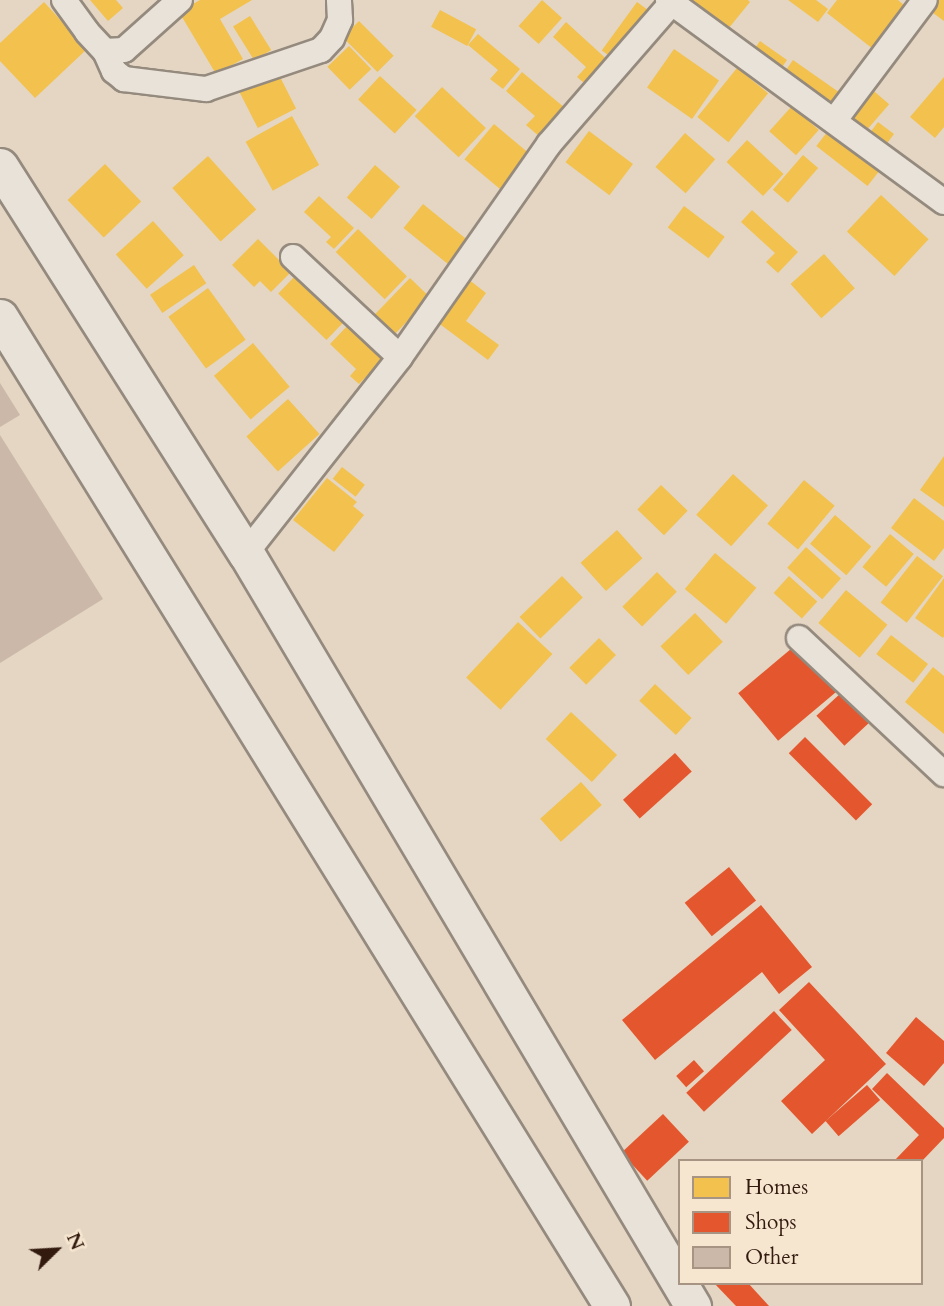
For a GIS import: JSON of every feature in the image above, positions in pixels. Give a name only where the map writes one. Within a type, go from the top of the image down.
[{"type":"street","points":[[64,0],[87,32],[105,51],[114,71],[124,79],[206,89],[321,50],[332,38],[340,20],[339,0]]},
{"type":"street","points":[[105,51],[124,50],[180,0]]},
{"type":"street","points":[[834,121],[925,0]]},
{"type":"street","points":[[246,553],[400,357],[549,144],[671,1],[944,202]]},
{"type":"street","points":[[0,166],[246,553],[678,1281]]},
{"type":"street","points":[[293,257],[400,357]]},
{"type":"street","points":[[0,317],[612,1306]]},
{"type":"street","points":[[799,638],[944,774]]},
{"type":"street","points":[[681,1285],[693,1306]]},
{"type":"building: Homes","points":[[90,0],[116,0],[123,8],[108,21]]},
{"type":"building: Homes","points":[[200,0],[252,0],[220,19],[243,59],[216,74],[179,12]]},
{"type":"building: Homes","points":[[542,0],[562,18],[539,44],[519,26]]},
{"type":"building: Homes","points":[[683,0],[748,0],[750,2],[724,34]]},
{"type":"building: Homes","points":[[788,0],[816,0],[828,9],[818,22]]},
{"type":"building: Homes","points":[[837,0],[898,0],[905,6],[873,49],[827,13]]},
{"type":"building: Homes","points":[[936,0],[944,0],[944,21],[929,10]]},
{"type":"building: Homes","points":[[44,2],[87,49],[35,98],[0,61],[0,43]]},
{"type":"building: Homes","points":[[637,2],[651,12],[615,61],[602,51]]},
{"type":"building: Homes","points":[[440,10],[476,29],[467,46],[431,27]]},
{"type":"building: Homes","points":[[250,16],[271,50],[254,61],[233,27]]},
{"type":"building: Homes","points":[[359,21],[394,56],[377,72],[343,37]]},
{"type":"building: Homes","points":[[566,22],[612,64],[590,88],[577,77],[586,67],[553,37]]},
{"type":"building: Homes","points":[[478,34],[520,69],[503,89],[490,79],[498,70],[468,45]]},
{"type":"building: Homes","points":[[760,41],[787,60],[778,73],[751,54]]},
{"type":"building: Homes","points":[[349,46],[371,69],[350,90],[327,67]]},
{"type":"building: Homes","points":[[674,49],[719,81],[692,119],[647,88]]},
{"type":"building: Homes","points":[[793,60],[841,93],[830,109],[782,76]]},
{"type":"building: Homes","points":[[737,68],[768,93],[728,142],[697,117]]},
{"type":"building: Homes","points":[[277,71],[296,108],[258,128],[239,91]]},
{"type":"building: Homes","points":[[522,72],[565,108],[540,137],[526,125],[535,116],[506,91]]},
{"type":"building: Homes","points":[[380,76],[417,110],[395,134],[358,99]]},
{"type":"building: Homes","points":[[944,77],[944,127],[935,138],[910,117]]},
{"type":"building: Homes","points":[[868,86],[889,104],[862,136],[840,118]]},
{"type":"building: Homes","points":[[442,87],[486,128],[459,157],[415,116]]},
{"type":"building: Homes","points":[[792,106],[819,130],[796,155],[769,131]]},
{"type":"building: Homes","points":[[292,116],[319,165],[273,191],[246,142]]},
{"type":"building: Homes","points":[[878,122],[894,134],[883,149],[867,137]]},
{"type":"building: Homes","points":[[494,124],[531,155],[501,190],[464,159]]},
{"type":"building: Homes","points":[[589,131],[633,164],[609,195],[566,162]]},
{"type":"building: Homes","points":[[828,131],[879,171],[868,186],[816,146]]},
{"type":"building: Homes","points":[[685,133],[715,159],[686,193],[655,167]]},
{"type":"building: Homes","points":[[747,140],[784,174],[763,196],[727,162]]},
{"type":"building: Homes","points":[[803,155],[818,168],[788,203],[773,190]]},
{"type":"building: Homes","points":[[208,156],[256,210],[221,242],[172,188]]},
{"type":"building: Homes","points":[[105,164],[141,201],[104,238],[68,200]]},
{"type":"building: Homes","points":[[375,165],[400,187],[372,219],[347,197]]},
{"type":"building: Homes","points":[[881,195],[929,239],[894,276],[847,232]]},
{"type":"building: Homes","points":[[319,196],[354,228],[334,249],[326,242],[331,237],[304,212]]},
{"type":"building: Homes","points":[[423,204],[468,241],[449,265],[403,228]]},
{"type":"building: Homes","points":[[684,206],[725,237],[708,258],[668,228]]},
{"type":"building: Homes","points":[[752,210],[798,252],[778,273],[766,262],[775,253],[741,222]]},
{"type":"building: Homes","points":[[153,221],[184,255],[147,289],[116,254]]},
{"type":"building: Homes","points":[[358,229],[407,276],[385,299],[336,252]]},
{"type":"building: Homes","points":[[258,239],[291,272],[271,292],[260,281],[254,287],[232,265]]},
{"type":"building: Homes","points":[[824,254],[855,288],[821,318],[791,284]]},
{"type":"building: Homes","points":[[194,265],[206,283],[162,313],[150,295]]},
{"type":"building: Homes","points":[[297,274],[345,321],[326,340],[278,293]]},
{"type":"building: Homes","points":[[410,278],[430,297],[395,333],[375,314]]},
{"type":"building: Homes","points":[[468,279],[486,293],[466,321],[499,345],[488,360],[437,322]]},
{"type":"building: Homes","points":[[208,288],[246,340],[206,369],[168,317]]},
{"type":"building: Homes","points":[[349,324],[384,358],[359,384],[350,376],[356,369],[330,344]]},
{"type":"building: Homes","points":[[253,343],[290,387],[251,419],[214,376]]},
{"type":"building: Homes","points":[[288,399],[319,434],[278,471],[246,436]]},
{"type":"building: Homes","points":[[944,456],[944,507],[920,490]]},
{"type":"building: Homes","points":[[342,467],[365,485],[356,497],[333,479]]},
{"type":"building: Homes","points":[[733,474],[768,505],[731,546],[696,515]]},
{"type":"building: Homes","points":[[327,478],[357,502],[353,506],[364,515],[334,552],[293,520]]},
{"type":"building: Homes","points":[[804,480],[835,506],[798,549],[767,524]]},
{"type":"building: Homes","points":[[661,485],[688,511],[664,535],[637,509]]},
{"type":"building: Homes","points":[[914,498],[944,521],[944,548],[934,561],[891,528]]},
{"type":"building: Homes","points":[[835,515],[871,546],[846,575],[810,544]]},
{"type":"building: Homes","points":[[617,530],[642,558],[606,591],[581,563]]},
{"type":"building: Homes","points":[[890,534],[914,554],[886,587],[862,567]]},
{"type":"building: Homes","points":[[806,547],[841,578],[822,599],[787,568]]},
{"type":"building: Homes","points":[[715,553],[756,588],[726,624],[685,589]]},
{"type":"building: Homes","points":[[917,556],[943,576],[907,623],[881,602]]},
{"type":"building: Homes","points":[[657,572],[677,592],[642,626],[622,607]]},
{"type":"building: Homes","points":[[562,576],[583,598],[540,639],[520,617]]},
{"type":"building: Homes","points":[[789,576],[817,601],[802,619],[774,593]]},
{"type":"building: Homes","points":[[944,578],[944,636],[943,638],[915,618]]},
{"type":"building: Homes","points":[[846,590],[887,625],[860,658],[818,623]]},
{"type":"building: Homes","points":[[695,613],[723,642],[688,675],[660,646]]},
{"type":"building: Homes","points":[[518,622],[552,654],[501,710],[466,678]]},
{"type":"building: Homes","points":[[891,635],[928,664],[913,683],[876,654]]},
{"type":"building: Homes","points":[[599,638],[616,655],[586,685],[569,668]]},
{"type":"building: Homes","points":[[933,667],[944,676],[944,734],[905,702]]},
{"type":"building: Homes","points":[[655,684],[692,718],[676,735],[639,701]]},
{"type":"building: Homes","points":[[571,712],[617,755],[592,782],[546,739]]},
{"type":"building: Homes","points":[[581,782],[602,805],[561,842],[540,819]]},
{"type":"building: Shops","points":[[798,643],[838,690],[778,741],[738,693]]},
{"type":"building: Shops","points":[[842,692],[870,722],[844,746],[816,716]]},
{"type":"building: Shops","points":[[805,737],[872,804],[856,820],[789,753]]},
{"type":"building: Shops","points":[[675,753],[692,772],[640,818],[623,800]]},
{"type":"building: Shops","points":[[729,867],[756,900],[712,936],[685,903]]},
{"type":"building: Shops","points":[[761,905],[812,967],[779,994],[762,972],[655,1060],[622,1020]]},
{"type":"building: Shops","points":[[809,982],[886,1064],[812,1134],[781,1101],[825,1060],[779,1010]]},
{"type":"building: Shops","points":[[774,1011],[792,1030],[704,1112],[686,1093]]},
{"type":"building: Shops","points":[[916,1017],[944,1041],[944,1063],[924,1086],[886,1053]]},
{"type":"building: Shops","points":[[694,1060],[704,1071],[686,1087],[676,1076]]},
{"type":"building: Shops","points":[[887,1073],[944,1128],[944,1138],[923,1160],[896,1159],[919,1135],[872,1089]]},
{"type":"building: Shops","points":[[867,1085],[880,1100],[839,1136],[825,1121]]},
{"type":"building: Shops","points":[[663,1114],[689,1142],[647,1181],[621,1153]]},
{"type":"building: Shops","points":[[716,1285],[750,1285],[769,1306],[736,1306]]},
{"type":"building: Other","points":[[0,383],[20,415],[0,427]]},
{"type":"building: Other","points":[[0,435],[103,599],[0,663]]}]
